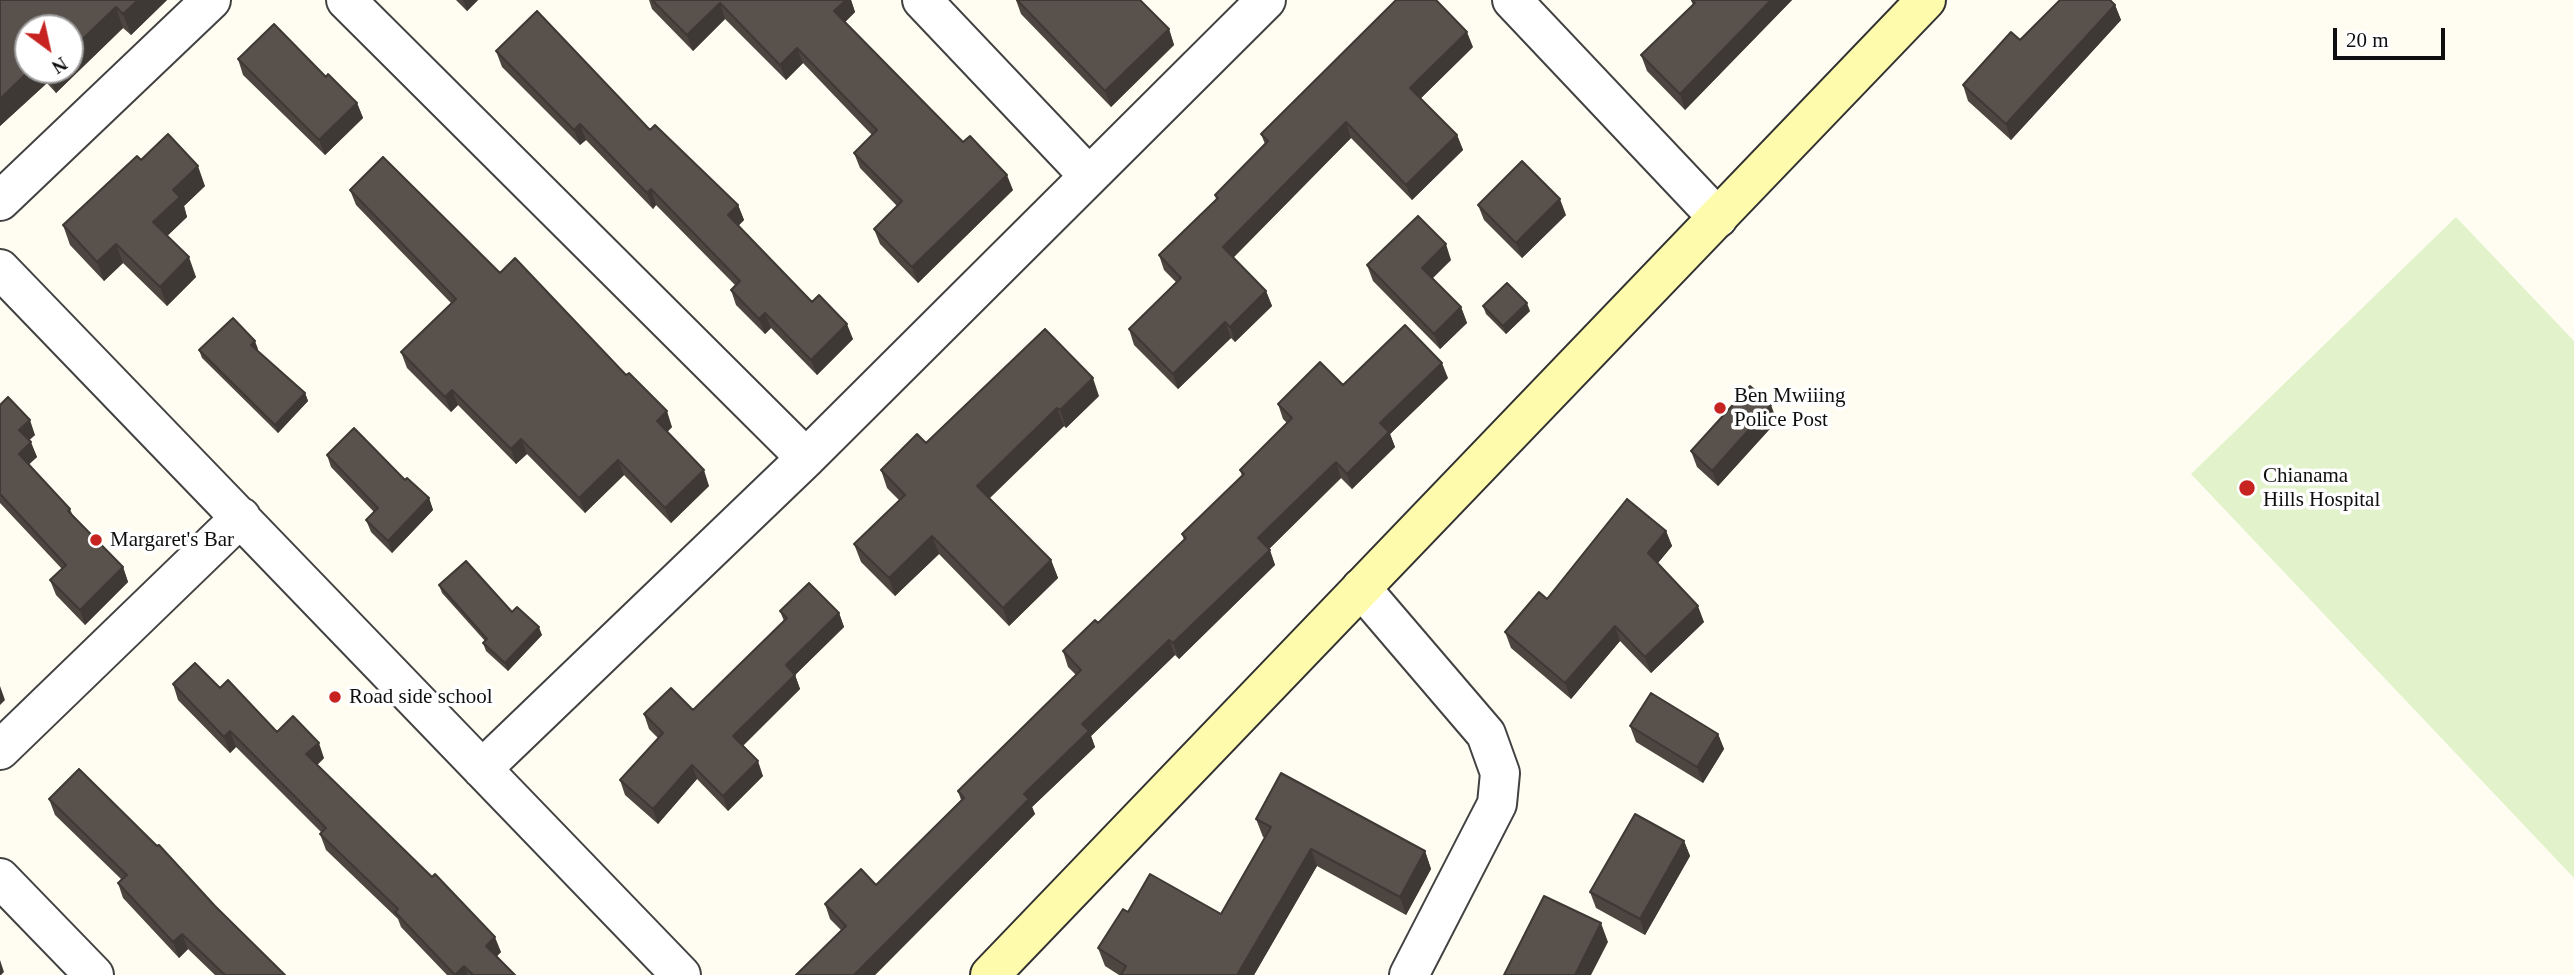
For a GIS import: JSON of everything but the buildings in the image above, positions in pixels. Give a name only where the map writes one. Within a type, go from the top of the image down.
[{"type":"main road","points":[[990,975],[1926,0]]},
{"type":"street","points":[[0,201],[211,0]]},
{"type":"street","points":[[346,0],[806,458]]},
{"type":"street","points":[[922,0],[1088,175]]},
{"type":"street","points":[[482,769],[806,458],[1266,0]]},
{"type":"street","points":[[1512,0],[1718,218]]},
{"type":"street","points":[[0,269],[681,975]]},
{"type":"street","points":[[0,750],[241,517]]},
{"type":"street","points":[[1361,588],[1486,734],[1500,773],[1497,804],[1409,975]]},
{"type":"street","points":[[0,878],[94,975]]},
{"type":"green space","points":[[2456,217],[2574,341],[2574,878],[2191,474]]},
{"type":"place","name":"Ben Mwiiing Police Post","points":[[1720,408]]},
{"type":"place","name":"Chianama Hills Hospital","points":[[2247,488]]},
{"type":"place","name":"Margaret's Bar","points":[[96,540]]},
{"type":"place","name":"Road side school","points":[[335,697]]}]
